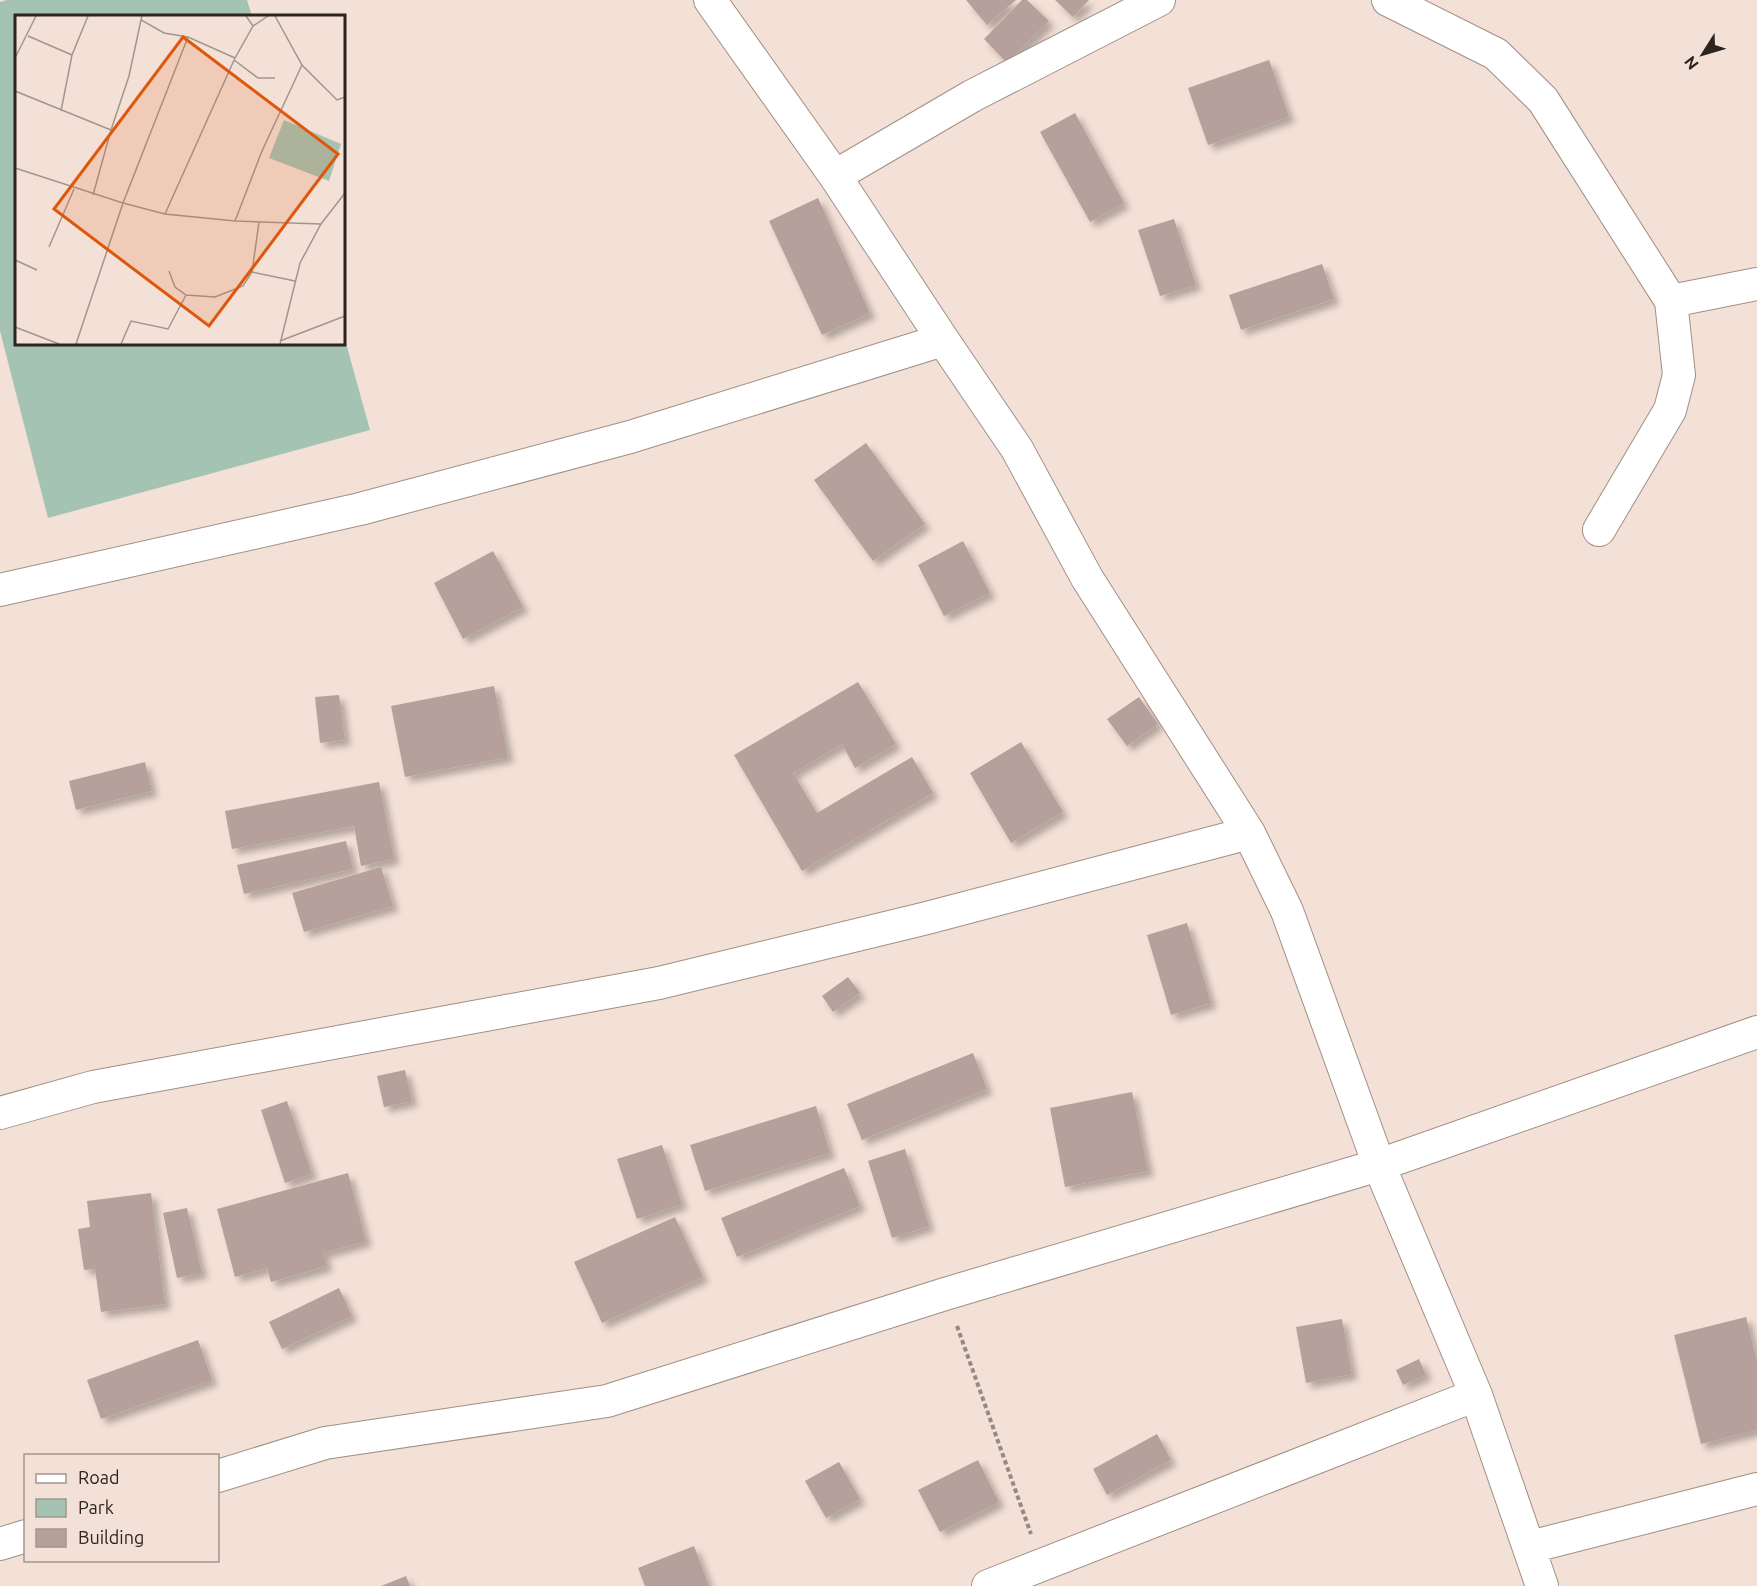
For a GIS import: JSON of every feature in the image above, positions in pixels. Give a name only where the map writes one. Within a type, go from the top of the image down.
[{"type":"street","points":[[710,0],[835,176],[1017,449],[1087,578],[1250,833],[1287,911],[1379,1165],[1476,1395],[1542,1586]]},
{"type":"street","points":[[835,176],[972,96],[1159,0]]},
{"type":"street","points":[[1388,0],[1436,21],[1496,54],[1543,100],[1671,301],[1679,375],[1670,410],[1599,530]]},
{"type":"street","points":[[1671,301],[1757,284]]},
{"type":"street","points":[[0,590],[360,509],[630,437],[944,340]]},
{"type":"street","points":[[0,1113],[93,1087],[659,982],[927,918],[1250,833]]},
{"type":"street","points":[[219,1476],[326,1443],[607,1401],[945,1294],[1379,1165],[1757,1032]]},
{"type":"street","points":[[988,1586],[1476,1395]]},
{"type":"street","points":[[1530,1546],[1757,1489]]},
{"type":"street","points":[[0,1544],[24,1537]]},
{"type":"path","points":[[945,1294],[1042,1565]]},
{"type":"green space","points":[[7,0],[247,0],[252,15],[15,15],[15,345],[345,345],[345,340],[370,430],[48,518],[0,331],[0,2]]},
{"type":"building","points":[[966,0],[1016,0],[987,25]]},
{"type":"building","points":[[1022,0],[1027,0],[1049,21],[1007,63],[984,39]]},
{"type":"building","points":[[1055,0],[1089,0],[1073,17]]},
{"type":"building","points":[[1269,60],[1289,117],[1208,145],[1188,88]]},
{"type":"building","points":[[1075,113],[1124,203],[1090,222],[1040,132]]},
{"type":"building","points":[[818,198],[870,313],[822,335],[769,221]]},
{"type":"building","points":[[1174,219],[1196,285],[1160,296],[1138,230]]},
{"type":"building","points":[[1322,264],[1334,299],[1241,330],[1229,295]]},
{"type":"building","points":[[866,443],[925,524],[873,561],[814,480]]},
{"type":"building","points":[[963,541],[990,593],[944,616],[918,565]]},
{"type":"building","points":[[493,551],[523,607],[463,639],[434,583]]},
{"type":"building","points":[[858,682],[896,744],[855,768],[842,744],[793,773],[817,813],[912,757],[933,793],[802,871],[734,755]]},
{"type":"building","points":[[494,686],[508,757],[405,777],[391,706]]},
{"type":"building","points":[[339,695],[345,740],[320,743],[315,697]]},
{"type":"building","points":[[1139,697],[1158,724],[1127,746],[1107,719]]},
{"type":"building","points":[[1021,742],[1063,812],[1011,843],[970,773]]},
{"type":"building","points":[[145,762],[152,791],[76,810],[69,781]]},
{"type":"building","points":[[379,782],[394,859],[361,866],[354,826],[232,849],[225,811]]},
{"type":"building","points":[[346,841],[353,869],[244,894],[237,865]]},
{"type":"building","points":[[381,867],[393,906],[304,932],[292,893]]},
{"type":"building","points":[[1187,923],[1211,1003],[1171,1015],[1147,935]]},
{"type":"building","points":[[848,977],[860,993],[833,1012],[822,996]]},
{"type":"building","points":[[973,1053],[987,1089],[862,1140],[847,1104]]},
{"type":"building","points":[[405,1070],[412,1101],[384,1107],[377,1076]]},
{"type":"building","points":[[1132,1092],[1148,1171],[1065,1187],[1050,1108]]},
{"type":"building","points":[[287,1101],[312,1174],[285,1183],[261,1110]]},
{"type":"building","points":[[816,1106],[830,1153],[705,1191],[690,1145]]},
{"type":"building","points":[[662,1145],[682,1204],[637,1219],[617,1159]]},
{"type":"building","points":[[905,1149],[929,1226],[892,1238],[868,1161]]},
{"type":"building","points":[[844,1168],[860,1206],[737,1257],[721,1218]]},
{"type":"building","points":[[348,1173],[366,1241],[323,1253],[327,1266],[271,1282],[267,1268],[235,1277],[217,1209]]},
{"type":"building","points":[[151,1193],[165,1304],[101,1312],[95,1269],[84,1270],[78,1229],[90,1227],[87,1201]]},
{"type":"building","points":[[187,1208],[202,1273],[177,1278],[163,1213]]},
{"type":"building","points":[[675,1217],[703,1277],[602,1323],[574,1262]]},
{"type":"building","points":[[339,1288],[352,1316],[282,1349],[269,1322]]},
{"type":"building","points":[[1746,1317],[1757,1360],[1757,1430],[1701,1444],[1674,1335]]},
{"type":"building","points":[[1342,1319],[1352,1374],[1306,1383],[1296,1327]]},
{"type":"building","points":[[198,1340],[212,1380],[101,1419],[87,1380]]},
{"type":"building","points":[[1419,1359],[1426,1375],[1403,1385],[1396,1370]]},
{"type":"building","points":[[1157,1434],[1171,1460],[1107,1495],[1093,1469]]},
{"type":"building","points":[[978,1460],[999,1502],[940,1532],[918,1490]]},
{"type":"building","points":[[839,1462],[860,1499],[826,1518],[805,1481]]},
{"type":"building","points":[[694,1546],[709,1586],[645,1586],[638,1568]]},
{"type":"building","points":[[406,1576],[410,1586],[381,1586]]}]
